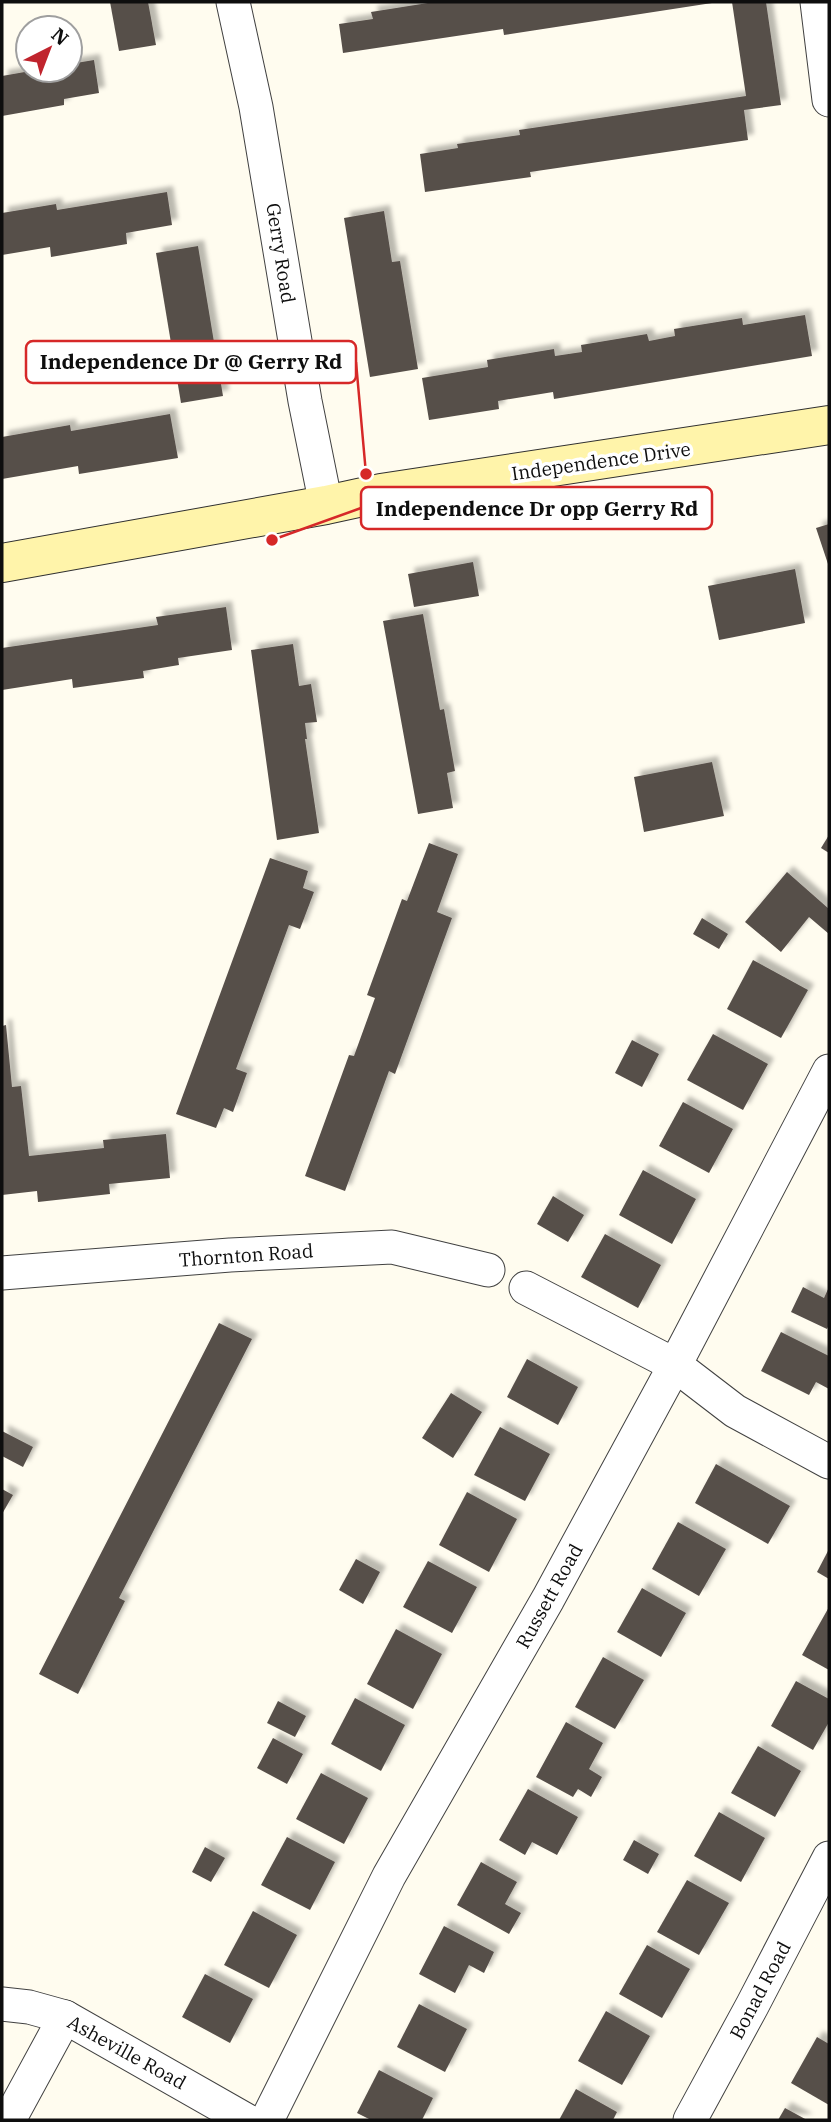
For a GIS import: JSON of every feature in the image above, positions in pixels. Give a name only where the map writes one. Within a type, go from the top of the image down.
[{"type":"main road","name":"Independence Drive","points":[[2,563],[381,493],[829,425]]},
{"type":"street","name":"Gerry Road","points":[[233,2],[256,107],[305,401],[326,505]]},
{"type":"street","points":[[817,2],[829,100]]},
{"type":"street","name":"Russett Road","points":[[267,2120],[390,1876],[548,1600],[829,1071]]},
{"type":"street","name":"Thornton Road","points":[[2,1273],[230,1255],[391,1247],[488,1270]]},
{"type":"street","points":[[526,1288],[675,1365],[735,1411],[829,1461]]},
{"type":"street","name":"Bonad Road","points":[[690,2120],[829,1858]]},
{"type":"street","name":"Asheville Road","points":[[2,2004],[29,2007],[65,2017],[246,2120]]},
{"type":"street","points":[[9,2120],[65,2017]]},
{"type":"building","points":[[110,2],[148,2],[156,45],[119,51]]},
{"type":"building","points":[[434,2],[712,3],[504,35],[503,29],[343,53],[339,24],[373,19],[371,12]]},
{"type":"building","points":[[732,2],[766,2],[781,105],[744,110],[748,140],[530,172],[531,177],[425,192],[420,154],[458,148],[457,144],[520,135],[519,130],[746,96]]},
{"type":"building","points":[[94,60],[99,93],[64,99],[64,105],[2,116],[2,76],[14,74],[14,84],[84,84],[84,62]]},
{"type":"building","points":[[167,192],[172,225],[126,233],[127,244],[51,257],[50,247],[2,255],[2,213],[56,204],[57,210]]},
{"type":"building","points":[[384,211],[392,262],[400,261],[418,369],[370,377],[344,218]]},
{"type":"building","points":[[198,246],[223,396],[181,403],[156,253]]},
{"type":"building","points":[[805,315],[812,356],[554,399],[553,392],[498,401],[499,409],[429,420],[422,378],[488,367],[487,360],[554,349],[555,356],[582,352],[581,345],[647,334],[649,341],[675,336],[674,329],[742,318],[743,325]]},
{"type":"building","points":[[170,414],[178,458],[79,474],[78,466],[2,479],[2,437],[70,425],[71,431]]},
{"type":"building","points":[[829,524],[829,567],[816,528]]},
{"type":"building","points":[[473,562],[479,596],[414,607],[408,574]]},
{"type":"building","points":[[795,569],[805,623],[719,640],[708,586]]},
{"type":"building","points":[[226,607],[232,650],[178,658],[179,665],[143,671],[144,678],[73,688],[72,679],[2,690],[2,648],[158,625],[156,617]]},
{"type":"building","points":[[423,614],[440,710],[444,709],[455,771],[447,773],[453,808],[418,814],[383,621]]},
{"type":"building","points":[[293,644],[299,686],[311,684],[317,722],[305,723],[305,739],[319,833],[277,840],[251,650]]},
{"type":"building","points":[[712,762],[724,816],[644,832],[634,777]]},
{"type":"building","points":[[829,835],[829,853],[821,848]]},
{"type":"building","points":[[429,843],[458,854],[437,912],[452,918],[395,1074],[389,1071],[345,1191],[305,1176],[349,1055],[354,1056],[375,998],[367,995],[402,899],[407,901]]},
{"type":"building","points":[[270,858],[308,871],[303,888],[314,892],[300,929],[289,925],[236,1069],[247,1073],[233,1112],[224,1108],[216,1128],[176,1114]]},
{"type":"building","points":[[787,872],[829,909],[829,934],[809,917],[781,952],[745,922]]},
{"type":"building","points":[[702,918],[728,934],[719,949],[693,934]]},
{"type":"building","points":[[753,960],[808,990],[781,1038],[727,1009]]},
{"type":"building","points":[[6,1025],[12,1087],[21,1086],[29,1156],[104,1148],[103,1140],[166,1134],[170,1178],[109,1184],[110,1194],[38,1202],[37,1191],[2,1195],[2,1026]]},
{"type":"building","points":[[713,1034],[768,1064],[743,1110],[687,1080]]},
{"type":"building","points":[[632,1040],[659,1054],[642,1087],[615,1073]]},
{"type":"building","points":[[683,1102],[733,1129],[709,1173],[659,1146]]},
{"type":"building","points":[[643,1170],[696,1199],[672,1244],[619,1215]]},
{"type":"building","points":[[553,1196],[584,1215],[568,1242],[537,1224]]},
{"type":"building","points":[[605,1234],[661,1265],[638,1308],[581,1277]]},
{"type":"building","points":[[803,1287],[824,1298],[829,1287],[827,1329],[791,1312]]},
{"type":"building","points":[[219,1323],[252,1339],[119,1598],[125,1601],[78,1694],[39,1674]]},
{"type":"building","points":[[781,1332],[829,1356],[829,1389],[816,1382],[809,1395],[761,1371]]},
{"type":"building","points":[[527,1359],[578,1387],[558,1425],[507,1397]]},
{"type":"building","points":[[451,1393],[482,1412],[453,1458],[422,1438]]},
{"type":"building","points":[[500,1427],[550,1454],[525,1501],[474,1475]]},
{"type":"building","points":[[2,1431],[33,1447],[23,1467],[2,1456]]},
{"type":"building","points":[[716,1464],[790,1506],[768,1544],[695,1503]]},
{"type":"building","points":[[2,1489],[13,1495],[2,1514]]},
{"type":"building","points":[[467,1492],[517,1519],[489,1572],[439,1545]]},
{"type":"building","points":[[678,1522],[726,1549],[699,1596],[652,1569]]},
{"type":"building","points":[[829,1549],[829,1579],[817,1572]]},
{"type":"building","points":[[356,1559],[380,1572],[363,1604],[339,1590]]},
{"type":"building","points":[[428,1561],[477,1587],[452,1633],[403,1607]]},
{"type":"building","points":[[642,1588],[686,1613],[661,1657],[617,1632]]},
{"type":"building","points":[[829,1607],[829,1670],[802,1655]]},
{"type":"building","points":[[396,1629],[442,1654],[413,1709],[367,1684]]},
{"type":"building","points":[[603,1657],[644,1680],[615,1729],[575,1707]]},
{"type":"building","points":[[796,1681],[829,1699],[829,1722],[813,1750],[771,1726]]},
{"type":"building","points":[[355,1698],[405,1725],[381,1771],[331,1744]]},
{"type":"building","points":[[278,1701],[306,1716],[295,1737],[267,1723]]},
{"type":"building","points":[[566,1722],[603,1743],[589,1769],[602,1777],[591,1797],[578,1789],[573,1797],[536,1777]]},
{"type":"building","points":[[273,1738],[303,1754],[287,1784],[257,1768]]},
{"type":"building","points":[[758,1746],[801,1771],[775,1817],[731,1793]]},
{"type":"building","points":[[321,1773],[368,1798],[344,1844],[296,1819]]},
{"type":"building","points":[[528,1789],[578,1817],[557,1855],[532,1842],[525,1855],[499,1840]]},
{"type":"building","points":[[719,1812],[765,1838],[741,1882],[694,1856]]},
{"type":"building","points":[[287,1837],[335,1862],[310,1910],[261,1885]]},
{"type":"building","points":[[634,1840],[659,1854],[648,1874],[623,1860]]},
{"type":"building","points":[[205,1847],[225,1858],[211,1882],[192,1872]]},
{"type":"building","points":[[481,1862],[517,1882],[505,1904],[521,1913],[509,1934],[457,1905]]},
{"type":"building","points":[[687,1880],[729,1903],[699,1955],[657,1932]]},
{"type":"building","points":[[253,1911],[297,1935],[269,1988],[224,1965]]},
{"type":"building","points":[[444,1926],[494,1952],[484,1973],[469,1965],[455,1993],[419,1974]]},
{"type":"building","points":[[647,1945],[690,1969],[662,2018],[619,1994]]},
{"type":"building","points":[[205,1974],[253,1999],[230,2043],[182,2017]]},
{"type":"building","points":[[419,2004],[467,2029],[445,2072],[397,2047]]},
{"type":"building","points":[[606,2011],[650,2036],[622,2085],[578,2061]]},
{"type":"building","points":[[817,2037],[829,2044],[829,2105],[791,2083]]},
{"type":"building","points":[[379,2070],[433,2098],[422,2120],[371,2120],[357,2113]]},
{"type":"building","points":[[576,2089],[617,2112],[613,2120],[559,2120]]},
{"type":"building","points":[[785,2108],[807,2120],[778,2120]]},
{"type":"place","name":"Independence Dr @ Gerry Rd","points":[[366,474]]},
{"type":"place","name":"Independence Dr opp Gerry Rd","points":[[272,540]]}]
